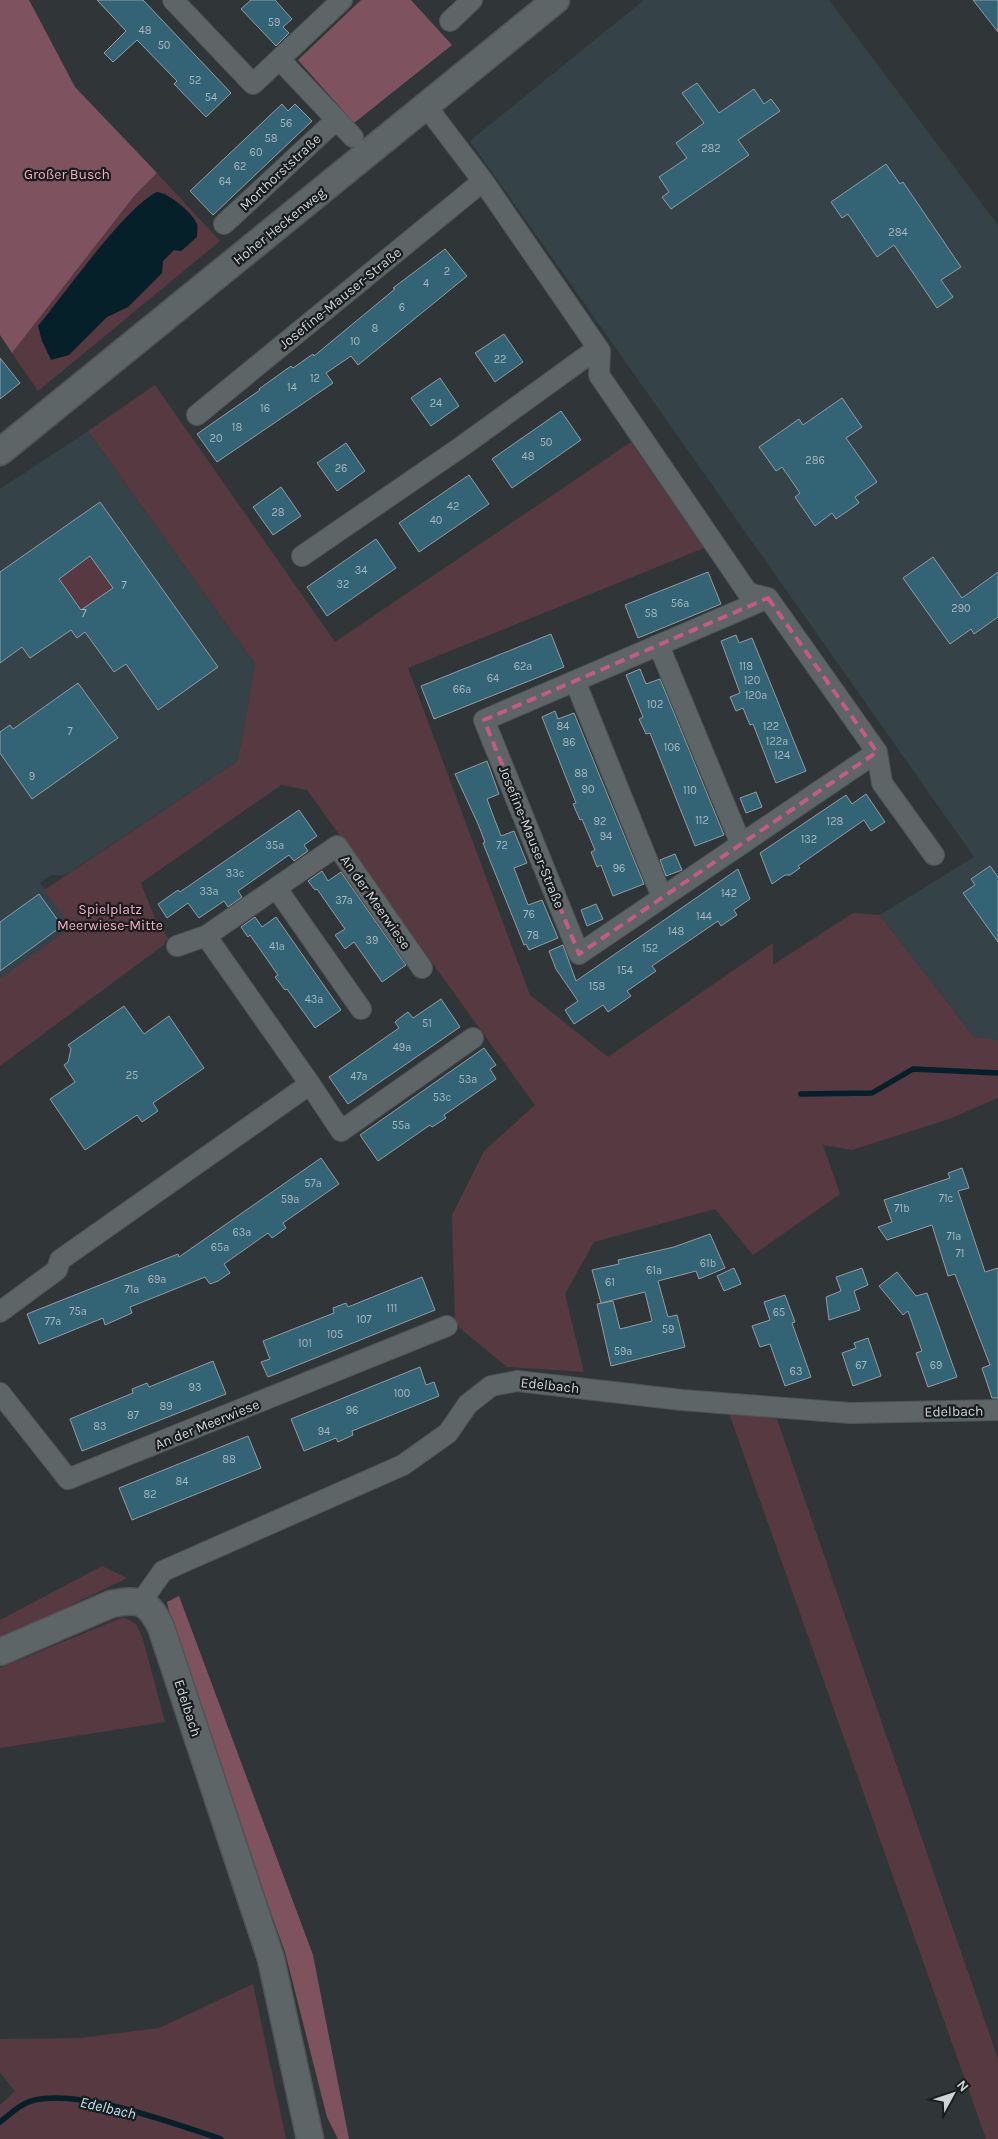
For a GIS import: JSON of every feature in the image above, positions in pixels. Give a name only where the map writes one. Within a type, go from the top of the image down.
[{"type":"street","points":[[172,0],[253,84],[342,0]]},
{"type":"street","points":[[450,21],[472,0]]},
{"type":"street","name":"Hoher Heckenweg","points":[[0,452],[556,0]]},
{"type":"street","points":[[280,60],[353,137]]},
{"type":"street","points":[[426,106],[483,181],[600,351],[599,375],[748,593],[768,598],[877,752],[882,783],[934,855]]},
{"type":"street","name":"Morthorststraße","points":[[224,224],[336,120]]},
{"type":"street","name":"Josefine-Mauser-Straße","points":[[197,415],[483,181]]},
{"type":"street","points":[[302,556],[461,447],[598,348]]},
{"type":"street","name":"Josefine-Mauser-Straße","points":[[768,598],[484,720],[579,954],[877,752]]},
{"type":"street","points":[[659,646],[741,844]]},
{"type":"street","points":[[575,681],[662,898]]},
{"type":"street","name":"An der Meerwiese","points":[[177,946],[206,936],[337,846],[422,968]]},
{"type":"street","points":[[277,888],[361,1009]]},
{"type":"street","points":[[206,936],[341,1131],[473,1038]]},
{"type":"street","points":[[0,1312],[57,1270],[60,1260],[310,1084]]},
{"type":"street","name":"An der Meerwiese","points":[[0,1393],[68,1479],[447,1326]]},
{"type":"street","name":"Edelbach","points":[[310,2139],[271,1959],[161,1627],[153,1612],[141,1602],[164,1571],[403,1465],[448,1433],[468,1404],[491,1386],[517,1381],[682,1400],[850,1413],[998,1410]]},
{"type":"street","points":[[0,1652],[110,1604],[129,1600],[141,1602]]},
{"type":"highlighted area","points":[[768,598],[877,752],[579,954],[484,720]]},
{"type":"shaded area","points":[[644,0],[829,0],[998,225],[998,1040],[974,1037],[880,915],[974,857],[470,141]]},
{"type":"shaded area","points":[[88,431],[255,664],[238,761],[66,875],[51,875],[40,883],[72,927],[0,979],[0,489]]},
{"type":"green space","name":"Großer Busch","points":[[0,0],[29,0],[75,87],[157,173],[135,195],[12,353],[0,335]]},
{"type":"green space","points":[[361,0],[411,0],[452,45],[354,123],[298,60]]},
{"type":"green space","points":[[157,173],[220,241],[38,391],[12,353],[135,195]],"holes":[[[165,193],[172,200],[189,245],[181,251],[174,250],[163,261],[162,273],[128,307],[107,317],[38,326],[117,228],[150,196]]]},
{"type":"green space","name":"Spielplatz Meerwiese-Mitte","points":[[155,385],[335,642],[631,442],[704,548],[408,668],[530,995],[608,1057],[773,943],[773,965],[853,913],[880,915],[974,1037],[998,1040],[998,1098],[949,1119],[852,1150],[823,1145],[840,1194],[753,1255],[715,1209],[594,1242],[565,1294],[584,1372],[507,1367],[455,1324],[452,1215],[484,1151],[535,1105],[307,790],[281,785],[141,883],[156,921],[169,939],[165,944],[0,1066],[0,979],[71,927],[44,890],[238,761],[255,664],[88,431]]},
{"type":"green space","points":[[90,556],[113,588],[81,610],[59,579]]},
{"type":"green space","points":[[729,1413],[777,1419],[998,2059],[998,2139],[986,2139]]},
{"type":"green space","points":[[102,1566],[127,1578],[0,1640],[0,1620]]},
{"type":"green space","points":[[179,1596],[313,1955],[349,2139],[338,2139],[327,2117],[285,1952],[179,1655],[167,1602]]},
{"type":"green space","points":[[123,1617],[136,1624],[143,1639],[165,1722],[0,1748],[0,1668]]},
{"type":"green space","points":[[253,1984],[286,2139],[0,2139],[0,2105],[15,2091],[0,2073],[0,2039],[80,2038],[159,2028]]},
{"type":"water","points":[[157,192],[168,196],[186,209],[197,224],[197,237],[181,251],[174,250],[163,261],[162,273],[128,307],[107,317],[69,355],[51,360],[42,341],[38,326],[112,233],[144,201]]},
{"type":"building","points":[[97,0],[143,0],[231,93],[206,117],[174,84],[177,81],[137,40],[113,62],[104,53],[126,31]]},
{"type":"building","points":[[251,0],[275,0],[292,19],[283,27],[289,33],[276,46],[241,9]]},
{"type":"building","points":[[973,0],[998,0],[998,32]]},
{"type":"building","points":[[697,83],[719,113],[754,89],[764,104],[771,99],[780,111],[738,140],[749,155],[671,209],[662,197],[669,192],[659,177],[687,158],[676,143],[704,123],[682,93]]},
{"type":"building","points":[[282,104],[288,111],[295,104],[312,121],[213,215],[190,191]]},
{"type":"building","points":[[886,164],[900,184],[903,182],[961,267],[941,280],[953,297],[937,308],[894,245],[877,257],[848,214],[842,218],[831,202]]},
{"type":"building","points":[[445,249],[467,276],[358,365],[351,356],[326,373],[333,383],[217,462],[197,434],[291,366],[293,368],[313,354],[314,356],[395,289],[393,288]]},
{"type":"building","points":[[504,334],[523,362],[495,382],[475,353]]},
{"type":"building","points":[[0,358],[20,383],[0,399]]},
{"type":"building","points":[[440,378],[459,406],[431,426],[411,398]]},
{"type":"building","points":[[842,398],[862,427],[846,438],[877,482],[855,497],[859,503],[836,519],[832,513],[815,526],[795,497],[800,493],[782,467],[776,471],[759,447],[799,419],[803,425]]},
{"type":"building","points":[[561,411],[581,440],[512,488],[492,459]]},
{"type":"building","points":[[346,443],[365,471],[337,491],[317,463]]},
{"type":"building","points":[[469,475],[489,504],[419,552],[399,523]]},
{"type":"building","points":[[281,487],[301,516],[273,535],[253,507]]},
{"type":"building","points":[[100,502],[218,667],[158,710],[126,664],[114,672],[85,632],[77,638],[71,630],[30,658],[22,647],[0,663],[0,572]],"holes":[[[90,556],[113,588],[81,610],[59,579]]]},
{"type":"building","points":[[376,539],[396,568],[327,616],[307,587]]},
{"type":"building","points":[[933,557],[962,598],[998,572],[998,617],[974,634],[971,629],[950,644],[903,578]]},
{"type":"building","points":[[708,572],[721,604],[638,638],[625,605]]},
{"type":"building","points":[[551,634],[564,667],[434,719],[421,686]]},
{"type":"building","points":[[736,635],[739,643],[752,638],[806,771],[776,783],[753,724],[750,725],[743,708],[736,711],[730,697],[740,693],[721,641]]},
{"type":"building","points":[[640,669],[646,684],[660,679],[724,835],[695,846],[650,733],[646,734],[639,719],[643,717],[626,675]]},
{"type":"building","points":[[78,683],[118,738],[32,799],[0,753],[0,732],[10,725],[13,729]]},
{"type":"building","points":[[555,711],[558,719],[574,713],[644,884],[613,896],[601,865],[597,867],[591,852],[595,850],[582,819],[580,820],[573,804],[576,803],[542,717]]},
{"type":"building","points":[[487,761],[499,794],[487,799],[501,836],[514,831],[527,863],[514,868],[528,905],[542,900],[558,938],[529,950],[526,944],[524,945],[483,843],[485,842],[478,824],[455,774]]},
{"type":"building","points":[[756,792],[762,807],[746,813],[740,798]]},
{"type":"building","points":[[866,794],[885,822],[871,831],[864,820],[798,866],[800,868],[790,875],[785,875],[772,884],[760,853],[846,795],[852,804]]},
{"type":"building","points":[[299,810],[317,836],[304,845],[308,851],[294,861],[289,855],[238,891],[242,897],[228,907],[224,901],[199,918],[188,903],[167,918],[158,904],[178,890],[180,892]]},
{"type":"building","points":[[675,854],[682,870],[666,876],[660,860]]},
{"type":"building","points":[[990,866],[998,877],[998,942],[963,893],[975,885],[971,879]]},
{"type":"building","points":[[738,869],[750,899],[734,910],[737,915],[721,926],[718,921],[652,966],[656,971],[627,991],[631,996],[608,1012],[603,1005],[574,1024],[565,1010],[578,1001],[556,969],[549,951],[563,945],[576,981]]},
{"type":"building","points":[[322,871],[328,881],[341,872],[406,965],[382,982],[354,942],[345,949],[335,935],[345,929],[317,889],[315,890],[308,881]]},
{"type":"building","points":[[39,894],[62,926],[0,971],[0,922]]},
{"type":"building","points":[[596,904],[603,919],[587,926],[581,910]]},
{"type":"building","points":[[255,917],[262,927],[276,917],[341,1010],[315,1028],[287,989],[285,990],[275,977],[278,975],[250,935],[248,937],[241,927]]},
{"type":"building","points":[[441,999],[460,1027],[348,1104],[329,1077],[399,1028],[395,1022],[408,1012],[413,1018]]},
{"type":"building","points":[[124,1006],[144,1034],[169,1016],[204,1068],[153,1103],[158,1111],[142,1122],[137,1115],[85,1150],[50,1099],[75,1082],[64,1065],[68,1062],[71,1049],[68,1045]]},
{"type":"building","points":[[484,1048],[496,1065],[490,1069],[496,1079],[444,1115],[446,1118],[432,1127],[430,1125],[378,1161],[360,1135]]},
{"type":"building","points":[[321,1158],[339,1184],[283,1223],[286,1228],[272,1238],[268,1233],[224,1264],[230,1273],[218,1281],[210,1284],[205,1277],[130,1307],[132,1313],[105,1325],[103,1318],[39,1344],[27,1314],[178,1254],[179,1257]]},
{"type":"building","points":[[962,1168],[969,1188],[958,1191],[985,1272],[998,1268],[998,1398],[992,1398],[982,1368],[990,1365],[955,1274],[948,1276],[932,1225],[887,1240],[878,1227],[892,1222],[884,1200],[950,1178],[948,1173]]},
{"type":"building","points":[[710,1234],[725,1268],[699,1279],[696,1271],[658,1281],[668,1317],[677,1315],[685,1347],[611,1366],[597,1304],[613,1301],[620,1329],[652,1321],[645,1292],[601,1303],[592,1270],[619,1264],[618,1260],[674,1247]]},
{"type":"building","points":[[734,1268],[741,1284],[724,1291],[717,1276]]},
{"type":"building","points":[[862,1268],[868,1285],[854,1291],[860,1310],[829,1320],[826,1297],[841,1291],[836,1277]]},
{"type":"building","points":[[897,1272],[916,1296],[927,1293],[957,1377],[928,1387],[916,1353],[922,1351],[908,1311],[903,1315],[879,1286]]},
{"type":"building","points":[[422,1277],[435,1310],[268,1377],[261,1362],[270,1359],[263,1341],[334,1313],[333,1308],[346,1303],[348,1307]]},
{"type":"building","points":[[785,1295],[795,1322],[792,1323],[811,1377],[785,1386],[770,1344],[760,1347],[752,1326],[770,1320],[764,1302]]},
{"type":"building","points":[[868,1338],[881,1376],[853,1386],[842,1353],[856,1348],[854,1343]]},
{"type":"building","points":[[213,1361],[226,1394],[82,1451],[70,1419],[133,1393],[132,1389],[147,1383],[149,1387]]},
{"type":"building","points":[[420,1367],[426,1385],[434,1382],[439,1396],[352,1431],[353,1435],[338,1442],[336,1438],[304,1451],[291,1419]]},
{"type":"building","points":[[248,1436],[261,1468],[132,1520],[119,1488]]},
{"type":"waterway","points":[[801,1094],[872,1093],[913,1069],[998,1073]]},
{"type":"waterway","name":"Edelbach","points":[[0,2122],[27,2102],[50,2098],[74,2099],[126,2109],[221,2139]]}]
